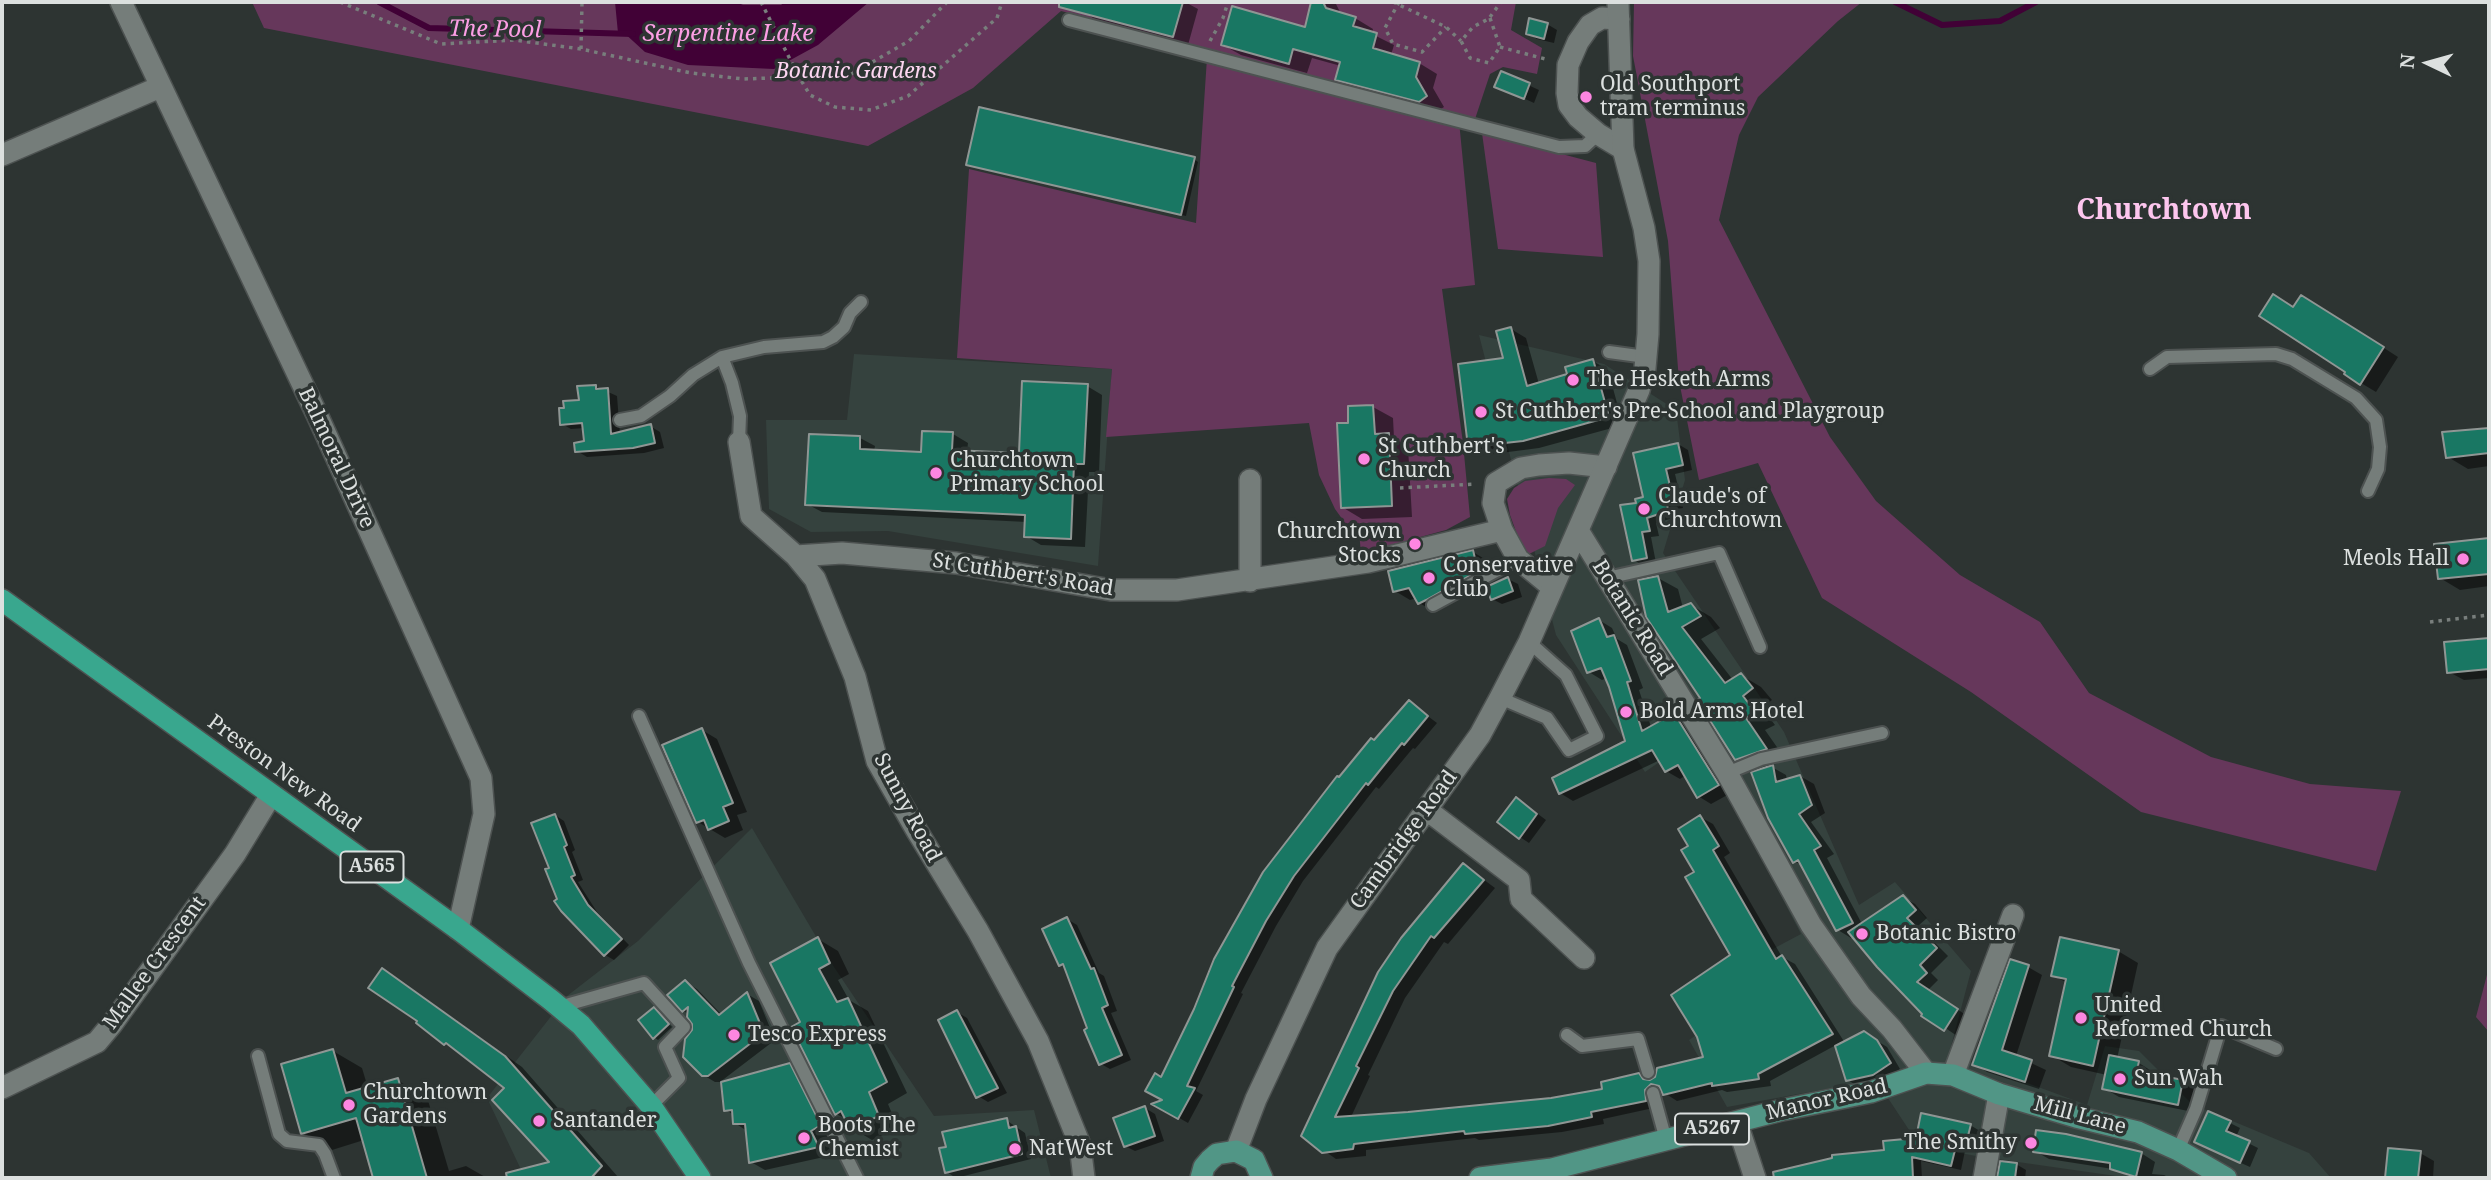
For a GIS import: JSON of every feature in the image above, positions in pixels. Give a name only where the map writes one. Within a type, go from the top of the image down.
[{"type":"highway","name":"Preston New Road","points":[[2,600],[458,929],[581,1025],[651,1106],[700,1178]]},
{"type":"main road","name":"Mill Lane","points":[[1926,1073],[1953,1075],[1999,1094],[2138,1132],[2178,1150],[2226,1178]]},
{"type":"main road","name":"Manor Road","points":[[1480,1178],[1552,1169],[1782,1110],[1871,1093],[1926,1073]]},
{"type":"main road","points":[[1201,1178],[1204,1167],[1217,1154],[1236,1151],[1254,1160],[1262,1178]]},
{"type":"street","name":"Balmoral Drive","points":[[121,2],[319,419],[481,778],[484,814],[458,929]]},
{"type":"street","points":[[1578,532],[1639,390],[1646,357],[1649,261],[1644,228],[1623,149],[1618,10],[1590,25],[1578,42],[1566,76],[1569,104],[1578,117],[1598,134],[1623,149]]},
{"type":"street","points":[[2,155],[160,87]]},
{"type":"street","name":"Sunny Road","points":[[739,442],[751,516],[796,555],[815,579],[855,677],[877,761],[978,931],[1038,1041],[1080,1145],[1084,1178]]},
{"type":"street","points":[[1552,587],[1518,559],[1502,530],[1493,503],[1496,483],[1521,468],[1539,465],[1569,463],[1606,467]]},
{"type":"street","points":[[1250,480],[1250,580]]},
{"type":"street","name":"St Cuthbert's Road","points":[[796,555],[842,553],[956,563],[1111,590],[1177,590],[1368,562],[1502,530]]},
{"type":"street","name":"Botanic Road","points":[[1578,532],[1727,773],[1829,952],[1861,996],[1892,1029],[1926,1073]]},
{"type":"street","name":"Cambridge Road","points":[[1236,1151],[1256,1099],[1327,948],[1480,735],[1529,642],[1578,532]]},
{"type":"street","name":"Mallee Crescent","points":[[2,1088],[97,1042],[235,854],[271,795]]},
{"type":"street","points":[[1427,810],[1518,880],[1521,899],[1584,958]]},
{"type":"street","points":[[1953,1075],[2012,915]]},
{"type":"street","points":[[1984,1178],[1999,1094]]},
{"type":"street","points":[[1737,1123],[1755,1178]]},
{"type":"lane","points":[[1069,20],[1559,147],[1585,146],[1598,134]]},
{"type":"lane","points":[[620,419],[641,416],[670,396],[693,374],[722,358],[764,347],[823,342],[834,337],[860,302]]},
{"type":"lane","points":[[1609,352],[1646,357]]},
{"type":"lane","points":[[2150,369],[2167,358],[2276,354],[2292,359],[2356,398],[2376,419],[2380,447],[2378,469],[2368,491]]},
{"type":"lane","points":[[722,358],[732,383],[740,416],[739,442]]},
{"type":"lane","points":[[1607,578],[1718,553],[1759,647]]},
{"type":"lane","points":[[1433,605],[1518,559]]},
{"type":"lane","points":[[1500,698],[1546,718],[1569,750],[1597,736],[1566,674],[1529,642]]},
{"type":"lane","points":[[639,716],[749,962],[857,1178]]},
{"type":"lane","points":[[1727,773],[1761,760],[1882,733]]},
{"type":"lane","points":[[559,1007],[644,983],[684,1027],[664,1047],[679,1077],[651,1106]]},
{"type":"lane","points":[[2178,1150],[2196,1109],[2221,1026],[2276,1049]]},
{"type":"lane","points":[[1567,1035],[1582,1046],[1638,1039],[1648,1072]]},
{"type":"lane","points":[[258,1056],[279,1134],[287,1141],[319,1145],[326,1154],[334,1178]]},
{"type":"lane","points":[[1653,1093],[1666,1140]]},
{"type":"path","points":[[341,2],[441,44],[514,40],[581,49],[691,73],[743,79],[846,77],[909,41],[947,2]]},
{"type":"path","points":[[762,2],[788,59],[810,95],[835,107],[872,110],[908,96],[997,18],[1002,2]]},
{"type":"path","points":[[1202,53],[1223,18],[1228,3],[1222,2]]},
{"type":"path","points":[[1393,2],[1446,27],[1461,41],[1470,58],[1489,63],[1500,47]]},
{"type":"path","points":[[1461,41],[1473,27],[1490,18],[1501,2]]},
{"type":"path","points":[[1398,3],[1385,28],[1393,44],[1422,52],[1446,27]]},
{"type":"path","points":[[581,49],[582,4]]},
{"type":"path","points":[[1490,18],[1500,47]]},
{"type":"path","points":[[1500,47],[1568,65]]},
{"type":"path","points":[[1400,488],[1496,483]]},
{"type":"path","points":[[2430,622],[2489,615]]},
{"type":"shaded area","points":[[1479,335],[1604,364],[1676,410],[1685,480],[1663,553],[1784,732],[1859,905],[1895,882],[1971,971],[1949,1054],[2087,1105],[2105,1046],[2139,1051],[2192,1104],[2309,1153],[2331,1178],[2130,1178],[1919,1145],[1876,1080],[1727,1107],[1689,1040],[1751,997],[1735,969],[1801,934],[1697,736],[1645,772],[1556,635]]},
{"type":"shaded area","name":"Churchtown Primary School","points":[[854,354],[1112,369],[1098,566],[888,531],[811,532],[769,509],[766,420],[847,420]]},
{"type":"shaded area","points":[[752,828],[834,967],[934,1116],[1034,1110],[1051,1178],[525,1178],[487,1098],[567,996],[638,941]]},
{"type":"green space","name":"Botanic Gardens","points":[[252,2],[1516,2],[1511,30],[1542,48],[1537,74],[1503,67],[1490,74],[1475,119],[1061,11],[973,88],[868,146],[264,28]]},
{"type":"green space","points":[[1634,2],[1862,2],[1838,21],[1758,97],[1739,135],[1719,220],[1830,437],[1876,501],[1960,575],[2040,622],[2089,693],[2211,757],[2310,784],[2401,791],[2376,871],[2141,812],[1971,692],[1822,598],[1758,463],[1699,480],[1679,381],[1668,241],[1633,56]]},
{"type":"green space","points":[[1207,58],[1459,121],[1475,285],[1442,289],[1470,517],[1446,530],[1361,553],[1359,532],[1348,527],[1335,509],[1319,475],[1309,423],[1106,437],[1112,369],[957,358],[969,169],[1196,223]]},
{"type":"green space","points":[[1482,133],[1596,163],[1603,257],[1498,249]]},
{"type":"green space","points":[[1566,479],[1575,485],[1558,508],[1545,546],[1529,554],[1521,545],[1507,499],[1514,488],[1525,481]]},
{"type":"green space","points":[[2489,967],[2489,1032],[2476,1017]]},
{"type":"water","name":"Serpentine Lake","points":[[615,2],[736,2],[743,5],[781,5],[785,2],[869,2],[818,45],[774,69],[688,65],[645,52],[622,31],[618,33]]},
{"type":"building","points":[[1059,2],[1183,2],[1173,37],[1059,7]]},
{"type":"building","points":[[1311,2],[1323,2],[1326,8],[1356,17],[1353,26],[1377,33],[1373,48],[1420,62],[1416,77],[1427,96],[1419,102],[1335,80],[1340,62],[1293,49],[1289,64],[1221,45],[1232,6],[1305,27]]},
{"type":"building","points":[[1529,18],[1548,23],[1544,39],[1526,34]]},
{"type":"building","points":[[1501,71],[1530,83],[1524,99],[1494,87]]},
{"type":"building","points":[[979,107],[1195,157],[1181,215],[966,165]]},
{"type":"building","points":[[2273,294],[2293,307],[2301,295],[2384,347],[2360,385],[2344,374],[2345,372],[2259,316]]},
{"type":"building","points":[[1511,327],[1527,386],[1567,374],[1565,367],[1593,359],[1609,417],[1523,441],[1468,447],[1458,364],[1503,358],[1496,331]]},
{"type":"building","points":[[1022,381],[1088,384],[1084,464],[1074,464],[1071,539],[1024,537],[1025,515],[805,505],[809,434],[860,436],[860,449],[921,452],[922,431],[953,432],[952,450],[1019,453]]},
{"type":"building","points":[[596,385],[596,389],[608,388],[611,434],[651,424],[655,443],[633,448],[575,452],[574,443],[584,441],[582,423],[560,425],[559,408],[564,408],[563,401],[579,400],[577,386]]},
{"type":"building","name":"St Cuthbert's Church","points":[[1373,405],[1375,434],[1389,433],[1392,506],[1341,508],[1337,423],[1348,423],[1348,406]]},
{"type":"building","points":[[2489,428],[2489,453],[2446,458],[2442,432]]},
{"type":"building","points":[[1678,443],[1683,465],[1666,469],[1674,503],[1667,504],[1668,511],[1647,518],[1650,531],[1642,532],[1647,558],[1632,561],[1620,505],[1636,503],[1635,499],[1643,497],[1633,453]]},
{"type":"building","name":"Meols Hall","points":[[2489,538],[2489,574],[2438,579],[2434,544]]},
{"type":"building","name":"Conservative Club","points":[[1473,550],[1478,571],[1426,600],[1418,604],[1409,588],[1393,592],[1388,571]]},
{"type":"building","points":[[1658,576],[1668,612],[1691,603],[1701,616],[1682,627],[1725,683],[1741,673],[1753,688],[1743,696],[1756,713],[1746,718],[1767,749],[1735,760],[1697,700],[1700,698],[1646,617],[1638,580]]},
{"type":"building","points":[[1508,577],[1513,591],[1491,600],[1486,587]]},
{"type":"building","name":"Bold Arms Hotel","points":[[1599,618],[1607,637],[1614,635],[1631,681],[1627,682],[1642,731],[1674,713],[1719,785],[1697,798],[1678,765],[1665,772],[1652,750],[1559,794],[1552,778],[1625,741],[1601,668],[1587,673],[1571,631]]},
{"type":"building","points":[[2489,638],[2489,669],[2447,673],[2444,642]]},
{"type":"building","points":[[1409,700],[1428,716],[1368,785],[1366,783],[1294,876],[1266,921],[1232,986],[1234,987],[1187,1086],[1195,1088],[1178,1119],[1151,1104],[1162,1100],[1145,1091],[1155,1073],[1161,1077],[1194,1009],[1214,959],[1263,872],[1337,776],[1339,777],[1371,738],[1374,740]]},
{"type":"building","points":[[702,728],[733,803],[723,807],[729,821],[708,830],[704,820],[696,823],[662,745]]},
{"type":"building","points":[[1773,765],[1776,782],[1800,775],[1812,805],[1799,814],[1821,846],[1814,850],[1853,923],[1836,931],[1798,860],[1793,863],[1768,818],[1751,772]]},
{"type":"building","points":[[1516,797],[1537,814],[1519,839],[1497,822]]},
{"type":"building","points":[[555,814],[575,875],[571,877],[588,905],[622,939],[604,956],[554,901],[557,899],[545,869],[549,868],[531,823]]},
{"type":"building","points":[[1700,815],[1719,846],[1713,850],[1776,959],[1782,955],[1833,1034],[1758,1074],[1759,1079],[1712,1086],[1712,1083],[1663,1095],[1659,1086],[1651,1084],[1645,1090],[1646,1101],[1591,1112],[1592,1117],[1548,1126],[1465,1134],[1464,1131],[1354,1144],[1353,1149],[1322,1153],[1301,1136],[1378,972],[1401,938],[1463,863],[1484,880],[1434,938],[1431,936],[1393,991],[1356,1066],[1359,1068],[1335,1117],[1551,1098],[1602,1089],[1601,1082],[1639,1073],[1643,1079],[1650,1080],[1655,1077],[1657,1068],[1703,1057],[1697,1037],[1671,995],[1730,955],[1685,877],[1694,872],[1681,850],[1688,846],[1678,829]]},
{"type":"building","points":[[1903,895],[1916,910],[1907,918],[1937,948],[1920,965],[1927,973],[1917,982],[1958,1009],[1944,1031],[1921,1016],[1848,932]]},
{"type":"building","points":[[1067,917],[1091,969],[1094,968],[1108,1005],[1102,1008],[1122,1055],[1099,1065],[1084,1030],[1087,1028],[1063,964],[1059,966],[1042,929]]},
{"type":"building","points":[[818,937],[830,963],[819,969],[837,1002],[848,998],[887,1082],[869,1092],[879,1116],[850,1129],[841,1111],[835,1115],[791,1027],[800,1022],[770,963]]},
{"type":"building","name":"United Reformed Church","points":[[2060,937],[2119,950],[2093,1066],[2049,1056],[2066,979],[2051,976]]},
{"type":"building","points":[[2010,959],[2029,965],[2002,1050],[2032,1060],[2025,1082],[1972,1065]]},
{"type":"building","points":[[382,968],[505,1056],[602,1166],[591,1178],[507,1178],[506,1173],[549,1162],[492,1100],[504,1088],[446,1043],[444,1045],[416,1023],[417,1021],[368,988]]},
{"type":"building","points":[[685,980],[719,1015],[747,992],[764,1033],[708,1076],[702,1076],[683,1057],[685,1039],[692,1030],[692,1024],[687,1017],[688,1007],[682,1012],[667,995]]},
{"type":"building","points":[[654,1007],[669,1024],[653,1039],[638,1020]]},
{"type":"building","points":[[957,1010],[998,1088],[976,1098],[938,1020]]},
{"type":"building","points":[[1864,1031],[1877,1040],[1891,1063],[1873,1075],[1846,1081],[1835,1046]]},
{"type":"building","name":"Churchtown Gardens","points":[[333,1049],[346,1093],[398,1078],[427,1178],[373,1178],[356,1118],[301,1134],[281,1064]]},
{"type":"building","points":[[2109,1055],[2139,1061],[2137,1071],[2183,1080],[2178,1105],[2102,1089]]},
{"type":"building","points":[[790,1063],[821,1125],[811,1131],[819,1147],[749,1163],[745,1124],[733,1124],[732,1110],[724,1111],[721,1082]]},
{"type":"building","points":[[1145,1106],[1155,1136],[1124,1147],[1113,1118]]},
{"type":"building","points":[[2208,1111],[2231,1121],[2226,1131],[2250,1141],[2240,1163],[2194,1142]]},
{"type":"building","points":[[1921,1113],[1971,1124],[1966,1144],[1957,1142],[1951,1166],[1912,1157],[1913,1178],[1774,1178],[1773,1172],[1832,1158],[1832,1155],[1884,1150],[1883,1141],[1916,1138]]},
{"type":"building","points":[[1007,1118],[1009,1128],[1016,1126],[1022,1154],[945,1173],[939,1148],[946,1147],[942,1132]]},
{"type":"building","points":[[2036,1130],[2066,1134],[2142,1152],[2136,1177],[2110,1169],[2110,1163],[2033,1152]]},
{"type":"building","points":[[2388,1148],[2421,1151],[2418,1178],[2385,1178]]},
{"type":"building","points":[[2000,1161],[2017,1163],[2015,1178],[1997,1178]]},
{"type":"waterway","name":"The Pool","points":[[379,2],[429,28],[633,34]]},
{"type":"waterway","name":"The Pool","points":[[1895,2],[1942,25],[2000,21],[2036,2]]},
{"type":"place","name":"Old Southport tram terminus","points":[[1586,97]]},
{"type":"place","name":"The Hesketh Arms","points":[[1573,380]]},
{"type":"place","name":"St Cuthbert's Pre-School and Playgroup","points":[[1481,412]]},
{"type":"place","name":"St Cuthbert's Church","points":[[1364,459]]},
{"type":"place","name":"Churchtown Primary School","points":[[936,473]]},
{"type":"place","name":"Claude's of Churchtown","points":[[1644,509]]},
{"type":"place","name":"Churchtown Stocks","points":[[1415,544]]},
{"type":"place","name":"Meols Hall","points":[[2463,559]]},
{"type":"place","name":"Conservative Club","points":[[1429,578]]},
{"type":"place","name":"Bold Arms Hotel","points":[[1626,712]]},
{"type":"place","name":"Botanic Bistro","points":[[1862,934]]},
{"type":"place","name":"United Reformed Church","points":[[2081,1018]]},
{"type":"place","name":"Tesco Express","points":[[734,1035]]},
{"type":"place","name":"Sun Wah","points":[[2120,1079]]},
{"type":"place","name":"Churchtown Gardens","points":[[349,1105]]},
{"type":"place","name":"Santander","points":[[539,1121]]},
{"type":"place","name":"Boots The Chemist","points":[[804,1138]]},
{"type":"place","name":"The Smithy","points":[[2031,1143]]},
{"type":"place","name":"NatWest","points":[[1015,1149]]},
{"type":"district","name":"Churchtown","points":[[2164,211]]}]
